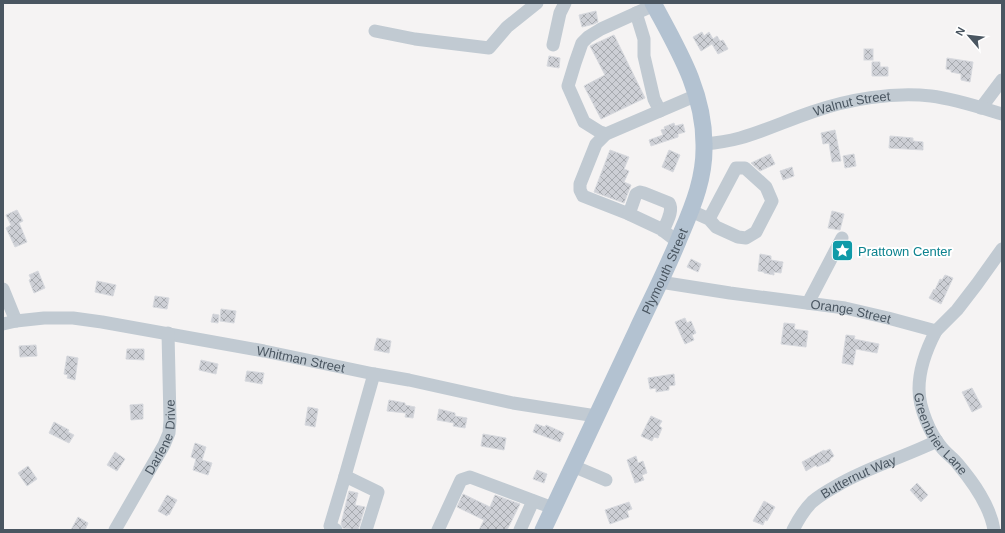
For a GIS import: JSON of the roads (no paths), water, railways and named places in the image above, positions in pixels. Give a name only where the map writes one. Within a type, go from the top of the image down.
[{"type":"main road","name":"Plymouth Street","points":[[543,530],[678,242],[695,202],[700,180],[704,144],[702,116],[697,95],[689,73],[654,4]]},
{"type":"street","points":[[375,31],[415,39],[489,48],[507,27],[537,3]]},
{"type":"street","points":[[553,45],[560,13],[565,3]]},
{"type":"street","points":[[606,134],[584,122],[568,86],[579,50],[582,43],[588,37],[601,29],[654,4]]},
{"type":"street","points":[[636,13],[644,39],[644,56],[654,99],[660,111]]},
{"type":"street","points":[[981,108],[1002,80]]},
{"type":"street","points":[[678,242],[663,231],[629,214],[583,196],[580,190],[580,184],[596,144],[606,134],[697,95]]},
{"type":"street","name":"Walnut Street","points":[[704,144],[739,138],[811,112],[843,103],[873,98],[912,95],[931,96],[952,100],[1002,114]]},
{"type":"street","points":[[691,211],[709,220],[716,227],[738,237],[746,238],[756,232],[772,201],[766,187],[745,168],[736,168],[709,220]]},
{"type":"street","points":[[629,214],[636,194],[640,192],[670,203],[671,211],[663,231]]},
{"type":"street","points":[[808,303],[842,238]]},
{"type":"street","points":[[936,331],[951,317],[1002,249]]},
{"type":"street","name":"Orange Street","points":[[660,282],[863,312],[936,331]]},
{"type":"street","points":[[3,289],[16,321]]},
{"type":"street","name":"Whitman Street","points":[[3,324],[44,318],[72,318],[102,322],[264,351],[374,374],[416,381],[513,403],[596,416]]},
{"type":"street","name":"Greenbrier Lane","points":[[936,331],[930,341],[920,378],[919,390],[922,410],[937,441],[957,463],[978,491],[988,512],[994,530]]},
{"type":"street","name":"Darlene Drive","points":[[115,530],[164,445],[169,433],[168,333]]},
{"type":"street","points":[[336,530],[330,526],[346,476],[374,374]]},
{"type":"street","name":"Butternut Way","points":[[793,530],[804,510],[813,501],[827,491],[862,472],[937,441]]},
{"type":"street","points":[[573,466],[606,480]]},
{"type":"street","points":[[346,476],[378,492],[366,530]]},
{"type":"street","points":[[438,530],[461,480],[470,477],[553,508]]},
{"type":"street","points":[[520,530],[533,501]]},
{"type":"place","name":"Prattown Center","points":[[842,251]]}]
